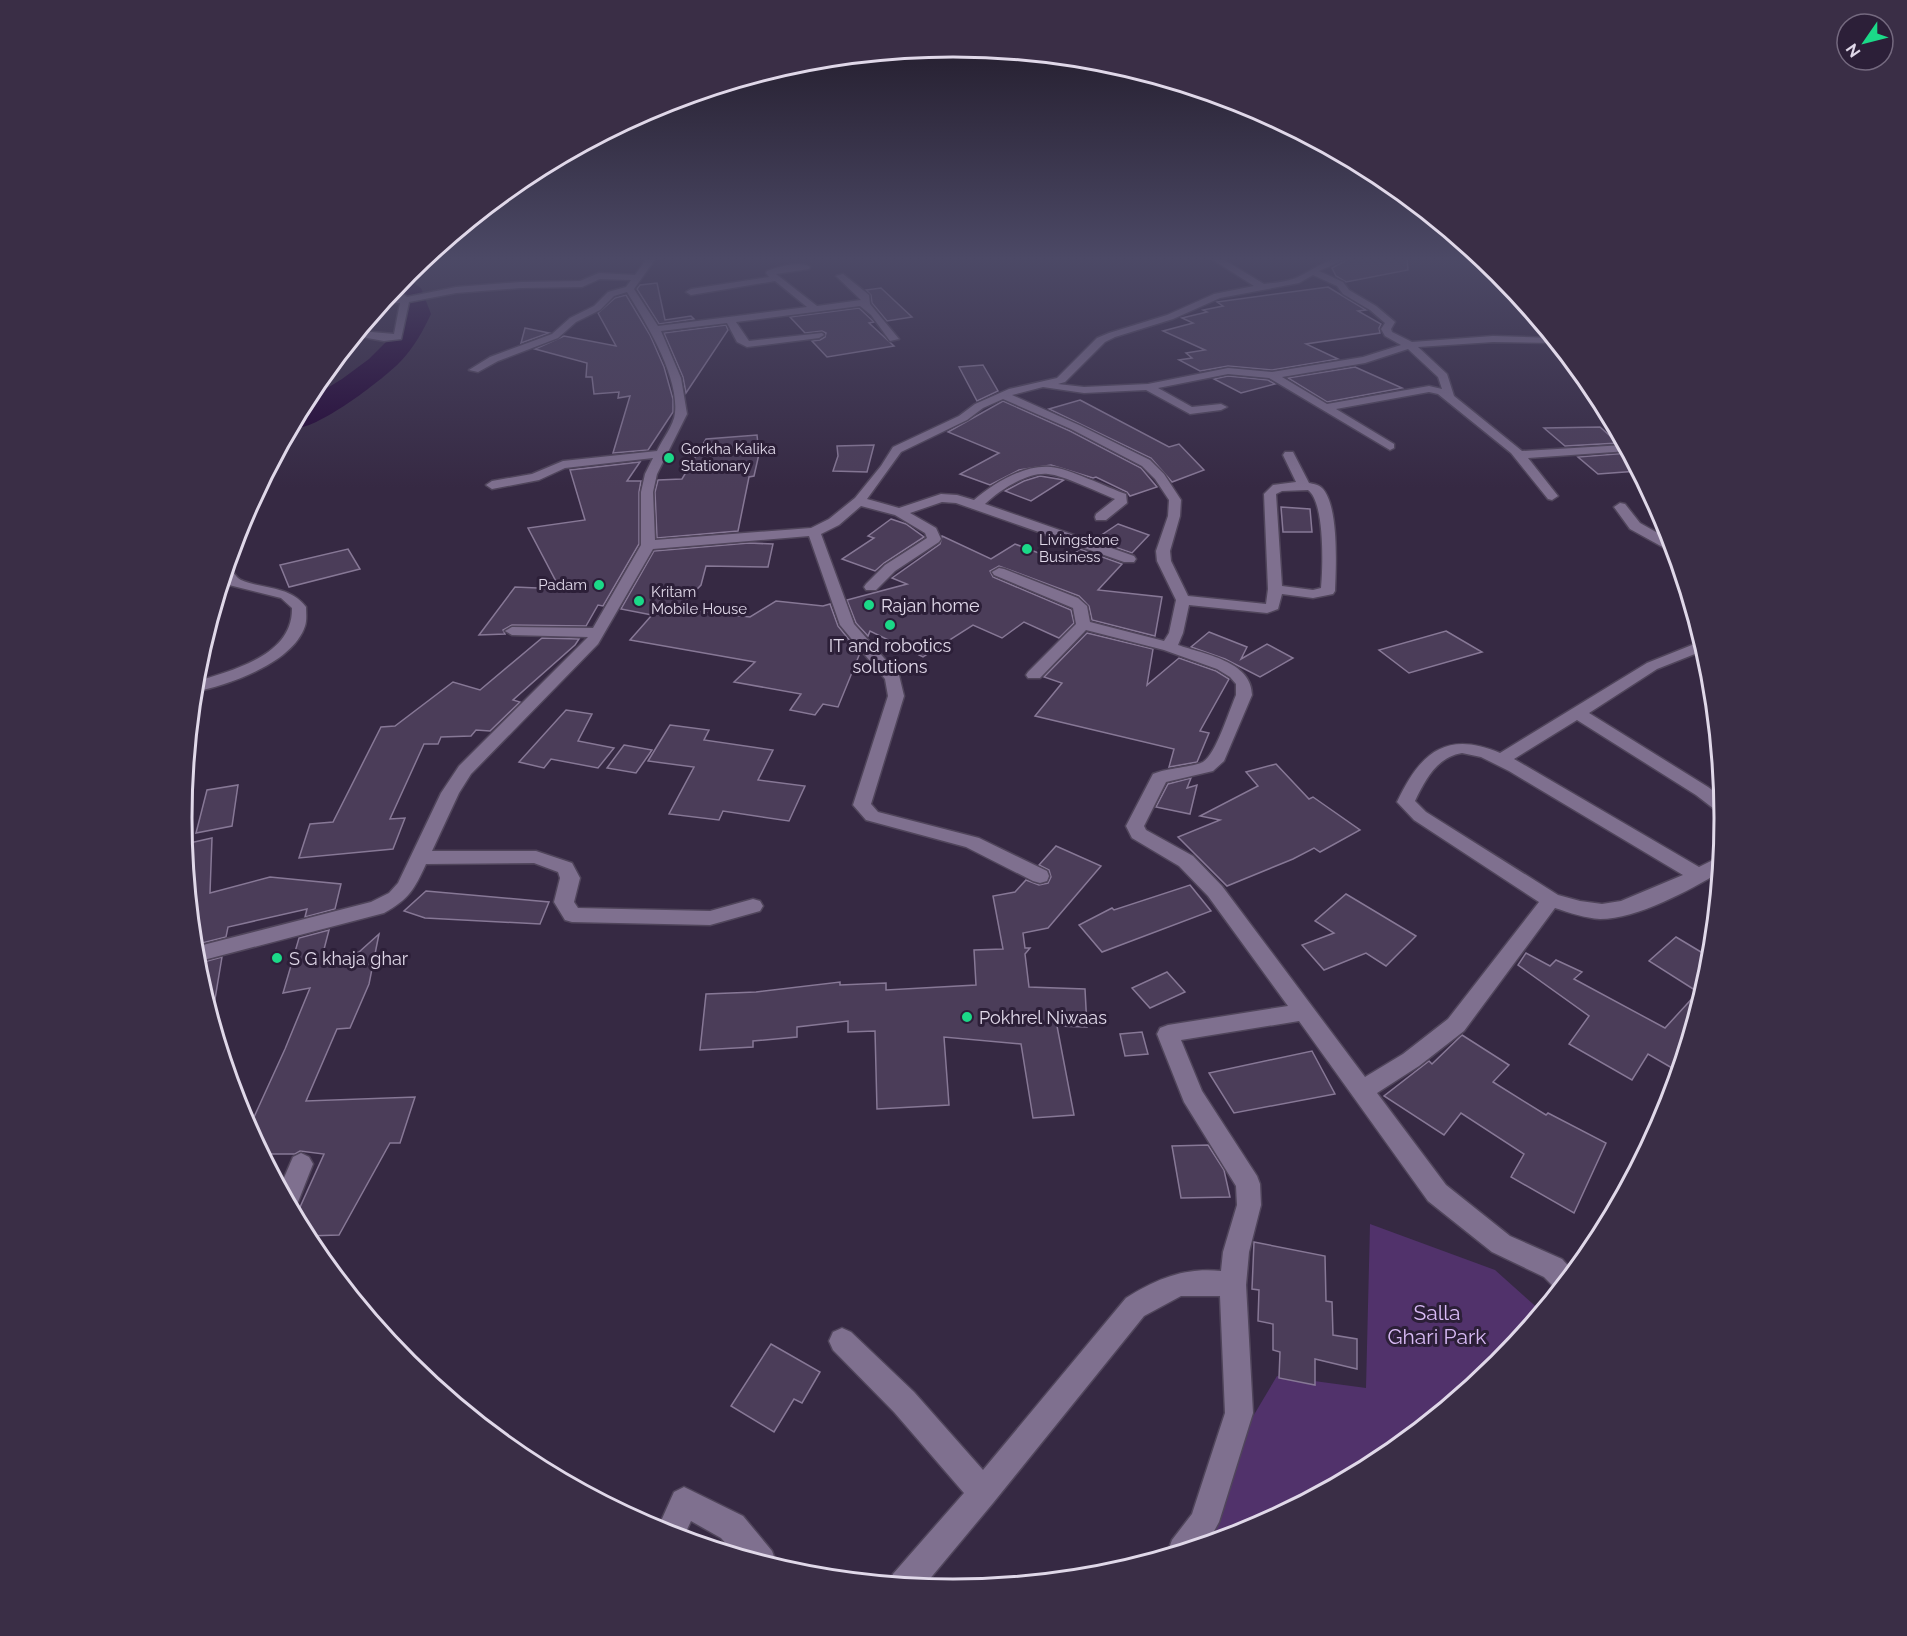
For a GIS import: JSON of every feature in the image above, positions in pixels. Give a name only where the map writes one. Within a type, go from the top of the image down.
[{"type":"street","points":[[366,335],[384,338],[398,337],[399,334]]},
{"type":"street","points":[[474,370],[503,355],[557,334]]},
{"type":"street","points":[[205,952],[376,908],[396,898],[406,887],[450,793],[465,770],[593,641],[648,545],[647,492],[651,474],[681,414],[676,378],[657,334]]},
{"type":"street","points":[[738,334],[747,344],[819,335]]},
{"type":"street","points":[[889,334],[894,339]]},
{"type":"street","points":[[648,545],[814,532],[834,522],[859,501],[886,468],[897,450],[963,418],[979,406],[1004,396],[1062,380],[1101,340],[1111,334]]},
{"type":"street","points":[[1389,334],[1410,345],[1443,376],[1449,395]]},
{"type":"street","points":[[1044,385],[1084,390],[1148,387],[1228,371],[1272,375],[1308,371],[1365,360],[1410,345],[1493,339],[1546,341]]},
{"type":"street","points":[[1272,375],[1390,446]]},
{"type":"street","points":[[1148,387],[1190,411],[1221,406]]},
{"type":"street","points":[[1327,407],[1429,389],[1449,395],[1519,455],[1552,496]]},
{"type":"street","points":[[1004,396],[1075,427],[1146,463],[1160,477],[1175,500],[1174,516],[1163,551],[1164,561],[1183,600],[1176,633],[1169,646]]},
{"type":"street","points":[[1519,455],[1619,448]]},
{"type":"street","points":[[492,485],[535,477],[563,465],[661,454]]},
{"type":"street","points":[[1289,456],[1304,486]]},
{"type":"street","points":[[976,505],[995,488],[1009,481],[1050,470],[1122,497],[1121,503],[1101,517]]},
{"type":"street","points":[[1183,600],[1268,609],[1273,606],[1275,589],[1270,495],[1278,487],[1304,486],[1318,491],[1324,512],[1330,562],[1328,591],[1313,594],[1275,589]]},
{"type":"street","points":[[900,512],[941,498],[957,498],[1129,559]]},
{"type":"street","points":[[859,501],[900,512],[931,531],[934,538],[890,568],[871,587]]},
{"type":"street","points":[[1620,507],[1635,526],[1662,540]]},
{"type":"street","points":[[814,532],[847,625],[893,678],[896,696],[862,805],[872,816],[972,842],[1040,876]]},
{"type":"street","points":[[999,572],[1073,601],[1080,606],[1083,626]]},
{"type":"street","points":[[205,683],[258,663],[285,647],[298,626],[299,607],[286,595],[234,582],[231,578]]},
{"type":"street","points":[[1083,626],[1169,646],[1222,666],[1236,674],[1244,684],[1244,695],[1218,757],[1207,767],[1171,773],[1159,778],[1135,826],[1138,834],[1186,861],[1200,873],[1363,1090],[1437,1193],[1501,1244],[1553,1268],[1561,1276]]},
{"type":"street","points":[[1034,675],[1083,626]]},
{"type":"street","points":[[512,631],[598,633]]},
{"type":"street","points":[[1502,760],[1652,666],[1695,648]]},
{"type":"street","points":[[1578,713],[1714,800]]},
{"type":"street","points":[[1700,876],[1502,760],[1462,748],[1444,753],[1431,761],[1415,780],[1406,802],[1420,816],[1551,900],[1582,909],[1610,911],[1700,876],[1713,867]]},
{"type":"street","points":[[420,858],[536,857],[565,868],[570,878],[564,902],[572,915],[710,918],[753,906]]},
{"type":"street","points":[[1363,1090],[1411,1060],[1456,1025],[1551,900]]},
{"type":"street","points":[[1190,1541],[1204,1522],[1239,1413],[1233,1285],[1236,1252],[1249,1205],[1248,1184],[1192,1095],[1168,1034],[1303,1012]]},
{"type":"street","points":[[290,1191],[301,1164]]},
{"type":"street","points":[[911,1577],[983,1493],[1135,1307],[1166,1287],[1202,1280],[1233,1285]]},
{"type":"street","points":[[842,1341],[904,1402],[983,1493]]},
{"type":"street","points":[[674,1525],[684,1502],[732,1527],[752,1552]]},
{"type":"green space","name":"Salla Ghari Park","points":[[1370,1224],[1495,1270],[1536,1307],[1492,1356],[1455,1390],[1417,1422],[1376,1451],[1290,1501],[1199,1538],[1236,1445],[1277,1376],[1366,1388]]},
{"type":"building","points":[[523,334],[545,334],[521,343]]},
{"type":"building","points":[[610,334],[650,334],[664,367],[673,399],[673,412],[648,450],[613,453],[630,396],[618,398],[619,392],[594,394],[592,377],[586,377],[587,363],[535,349],[564,336],[616,346]]},
{"type":"building","points":[[665,334],[725,334],[686,393],[683,377]]},
{"type":"building","points":[[826,334],[881,334],[894,346],[827,357],[812,341],[825,337]]},
{"type":"building","points":[[1170,334],[1371,334],[1306,344],[1338,359],[1272,370],[1228,366],[1200,371],[1179,360],[1192,358],[1186,353],[1205,350]]},
{"type":"building","points":[[983,365],[998,391],[977,401],[959,367]]},
{"type":"building","points":[[1355,367],[1402,388],[1327,402],[1288,378]]},
{"type":"building","points":[[1228,376],[1268,380],[1275,384],[1241,393],[1214,379]]},
{"type":"building","points":[[1080,400],[1169,447],[1179,444],[1204,470],[1172,482],[1151,458],[1049,409]]},
{"type":"building","points":[[1003,401],[1070,431],[1141,468],[1157,487],[1130,496],[1127,492],[1096,477],[1051,465],[1019,470],[990,485],[960,474],[999,453],[948,432]]},
{"type":"building","points":[[1600,427],[1616,443],[1565,446],[1544,428]]},
{"type":"building","points":[[757,435],[759,454],[754,476],[749,477],[738,531],[657,538],[655,492],[658,480],[682,479],[706,439]]},
{"type":"building","points":[[874,445],[867,472],[833,471],[838,456],[837,446]]},
{"type":"building","points":[[1621,454],[1631,472],[1598,474],[1578,457]]},
{"type":"building","points":[[640,462],[627,481],[641,481],[639,544],[603,606],[598,605],[586,626],[512,625],[503,630],[505,634],[479,635],[515,587],[560,589],[528,528],[585,520],[570,470]]},
{"type":"building","points":[[1040,476],[1064,480],[1031,501],[1005,491],[1024,481]]},
{"type":"building","points":[[1281,507],[1310,509],[1312,532],[1283,532]]},
{"type":"building","points":[[891,519],[906,524],[924,537],[875,571],[842,559],[874,538],[868,536]]},
{"type":"building","points":[[1118,524],[1149,535],[1132,553],[1094,540]]},
{"type":"building","points":[[942,536],[991,559],[1015,544],[1062,562],[1080,549],[1122,564],[1098,590],[1162,597],[1155,636],[1092,620],[1089,606],[1079,596],[999,566],[990,571],[993,577],[1071,610],[1074,623],[1059,638],[1024,622],[1002,638],[973,625],[923,657],[870,631],[868,636],[856,623],[847,600],[907,584],[892,578],[940,544]]},
{"type":"building","points":[[749,543],[773,544],[768,567],[706,566],[701,585],[678,609],[750,617],[776,601],[823,606],[830,604],[838,626],[860,653],[838,707],[823,704],[815,715],[790,710],[801,694],[734,682],[755,662],[630,640],[652,615],[621,609],[654,551]]},
{"type":"building","points":[[348,549],[360,569],[289,587],[280,565]]},
{"type":"building","points":[[1446,631],[1482,652],[1409,673],[1379,650]]},
{"type":"building","points":[[1209,632],[1247,647],[1241,659],[1267,644],[1293,658],[1260,677],[1225,659],[1191,647]]},
{"type":"building","points":[[1087,633],[1153,649],[1147,685],[1179,658],[1216,671],[1229,679],[1200,731],[1209,733],[1197,762],[1169,767],[1174,749],[1035,716],[1062,683],[1044,677]]},
{"type":"building","points":[[542,638],[579,639],[513,700],[520,702],[490,731],[476,730],[471,736],[441,737],[438,744],[424,744],[390,819],[405,818],[393,849],[299,858],[310,824],[333,822],[381,727],[395,726],[453,682],[480,690]]},
{"type":"building","points":[[566,710],[592,714],[578,741],[614,748],[598,768],[551,759],[544,768],[519,762]]},
{"type":"building","points":[[670,725],[709,730],[704,740],[773,750],[758,780],[805,786],[789,821],[723,811],[719,820],[669,814],[694,767],[648,761]]},
{"type":"building","points":[[624,745],[652,750],[636,773],[607,768]]},
{"type":"building","points":[[1276,764],[1309,799],[1313,797],[1360,830],[1320,852],[1314,848],[1227,886],[1178,837],[1220,820],[1200,816],[1258,786],[1246,772]]},
{"type":"building","points":[[1191,778],[1187,788],[1197,785],[1190,814],[1156,807],[1168,784]]},
{"type":"building","points":[[238,785],[232,826],[196,833],[207,790]]},
{"type":"building","points":[[212,838],[210,893],[270,877],[341,884],[335,909],[305,917],[307,909],[228,927],[226,937],[203,943],[193,842]]},
{"type":"building","points":[[1056,846],[1101,866],[1048,928],[1023,933],[1025,948],[1030,948],[1025,954],[1029,987],[1085,989],[1087,1027],[1057,1026],[1074,1115],[1033,1118],[1021,1044],[944,1037],[949,1105],[877,1109],[875,1031],[848,1032],[848,1021],[797,1027],[797,1037],[753,1041],[753,1047],[700,1050],[706,994],[756,992],[840,982],[840,985],[886,983],[886,990],[976,985],[974,950],[1003,949],[993,896],[1015,892],[1026,880],[1039,885],[1048,883],[1051,877],[1049,870],[1039,865]]},
{"type":"building","points":[[1190,885],[1211,911],[1102,952],[1079,925],[1112,908],[1114,910]]},
{"type":"building","points":[[426,891],[549,902],[540,924],[425,918],[404,911]]},
{"type":"building","points":[[1346,894],[1416,936],[1386,966],[1366,953],[1324,970],[1302,945],[1334,933],[1315,921]]},
{"type":"building","points":[[329,930],[322,957],[359,952],[379,934],[369,984],[350,1028],[337,1029],[306,1101],[415,1097],[400,1143],[390,1143],[339,1235],[318,1236],[300,1207],[324,1154],[300,1151],[295,1154],[271,1154],[254,1117],[310,988],[283,993],[299,938]]},
{"type":"building","points":[[1676,937],[1702,953],[1695,990],[1649,961]]},
{"type":"building","points":[[1526,953],[1550,966],[1556,960],[1582,972],[1574,979],[1665,1028],[1693,998],[1672,1068],[1648,1054],[1632,1080],[1569,1044],[1589,1016],[1518,965]]},
{"type":"building","points":[[222,957],[215,1001],[207,966],[206,961]]},
{"type":"building","points":[[1167,972],[1185,992],[1150,1008],[1132,988]]},
{"type":"building","points":[[1142,1032],[1148,1054],[1125,1056],[1120,1034]]},
{"type":"building","points":[[1462,1035],[1509,1065],[1493,1082],[1546,1115],[1548,1113],[1606,1143],[1574,1213],[1511,1177],[1524,1154],[1461,1113],[1444,1135],[1384,1096],[1429,1061],[1432,1064]]},
{"type":"building","points":[[1312,1051],[1335,1094],[1234,1113],[1209,1073]]},
{"type":"building","points":[[1208,1145],[1224,1170],[1230,1197],[1181,1198],[1172,1146]]},
{"type":"building","points":[[1254,1242],[1325,1256],[1326,1301],[1332,1302],[1333,1335],[1357,1339],[1357,1369],[1315,1359],[1315,1385],[1279,1378],[1280,1352],[1273,1350],[1273,1324],[1258,1321],[1259,1290],[1252,1289]]},
{"type":"building","points":[[771,1344],[820,1372],[802,1403],[794,1399],[774,1432],[731,1406]]},
{"type":"waterway","points":[[311,411],[339,395],[379,366],[407,334]]},
{"type":"place","name":"Gorkha Kalika Stationary","points":[[669,458]]},
{"type":"place","name":"Livingstone Business","points":[[1027,549]]},
{"type":"place","name":"Padam","points":[[599,585]]},
{"type":"place","name":"Kritam Mobile House","points":[[639,601]]},
{"type":"place","name":"Rajan home","points":[[869,605]]},
{"type":"place","name":"IT and robotics solutions","points":[[890,625]]},
{"type":"place","name":"S G khaja ghar","points":[[277,958]]},
{"type":"place","name":"Pokhrel Niwaas","points":[[967,1017]]}]
